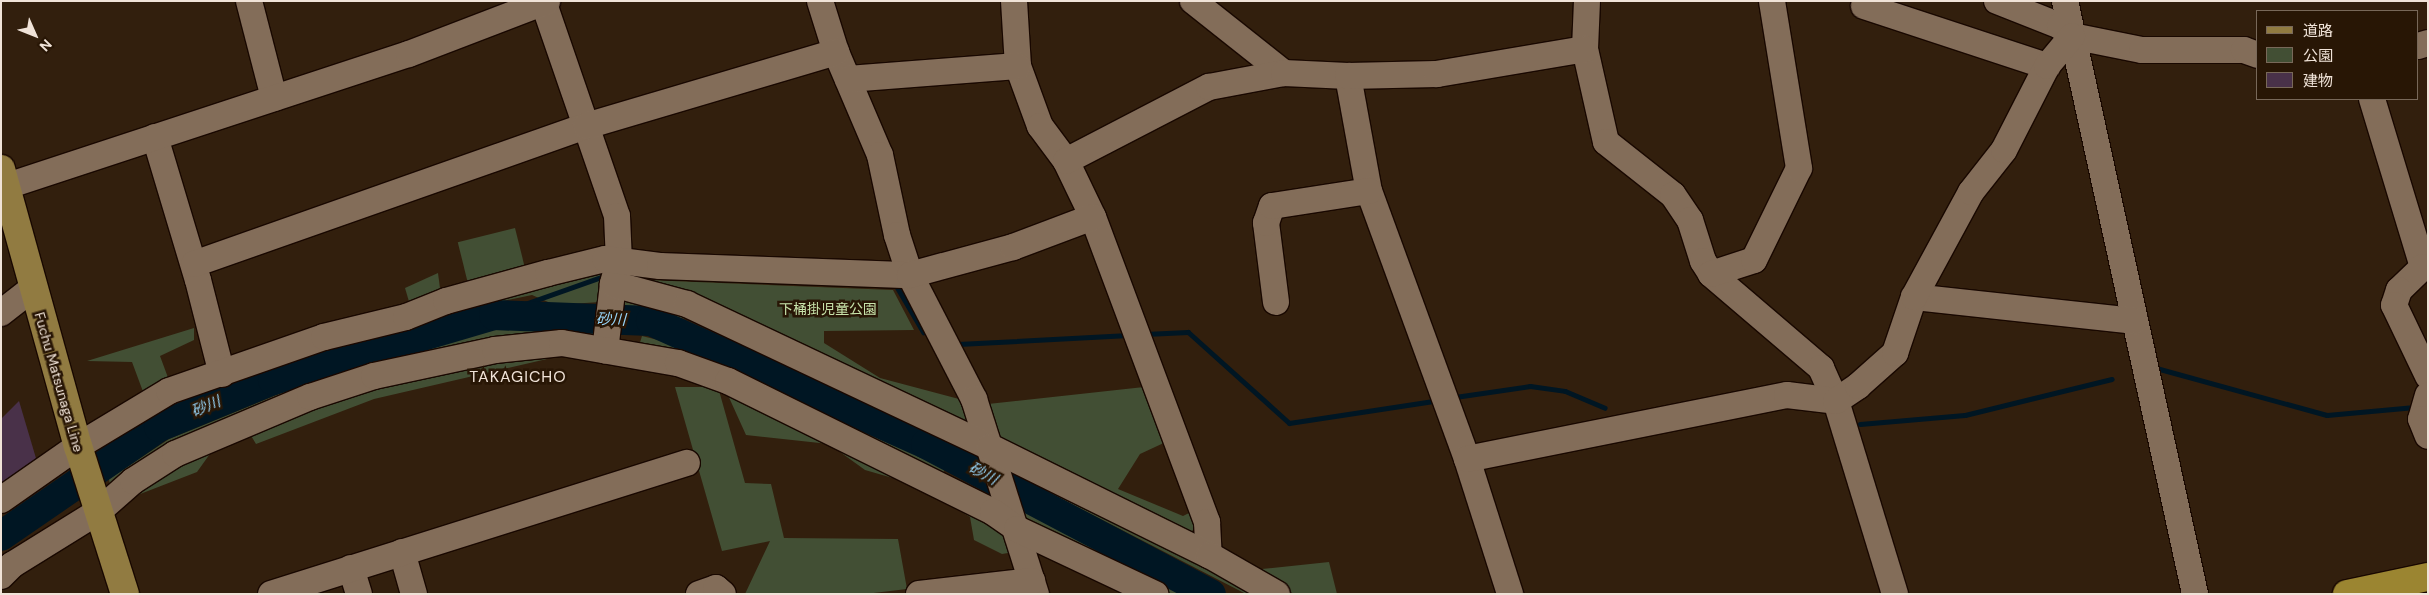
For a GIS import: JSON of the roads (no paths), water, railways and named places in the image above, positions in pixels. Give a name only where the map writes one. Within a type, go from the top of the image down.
[{"type":"highway","points":[[2347,594],[2428,577]]},
{"type":"main road","name":"Fuchu Matsunaga Line","points":[[3,181],[32,289],[78,446],[125,594]]},
{"type":"street","points":[[249,1],[274,98]]},
{"type":"street","points":[[820,1],[836,52],[880,155],[897,235],[910,275],[940,339],[974,399],[1034,587],[920,594]]},
{"type":"street","points":[[1014,1],[1018,66],[1040,126],[1066,162],[1093,217],[1207,522],[1208,555]]},
{"type":"street","points":[[1193,1],[1284,73]]},
{"type":"street","points":[[1587,1],[1585,49],[1606,142],[1673,195],[1690,220],[1703,261],[1711,274],[1821,368],[1836,401],[1895,594]]},
{"type":"street","points":[[1711,274],[1754,260],[1799,168],[1772,1]]},
{"type":"street","points":[[1997,1],[2060,26],[2072,36],[2142,50],[2244,50],[2256,53]]},
{"type":"street","points":[[3,181],[155,137],[409,54],[544,2],[617,216],[616,272],[605,351]]},
{"type":"street","points":[[2070,3],[2072,36],[2195,594]]},
{"type":"street","points":[[1864,6],[2047,66]]},
{"type":"street","points":[[1467,459],[1786,395],[1836,401],[1895,353],[1914,297],[1971,192],[2004,150],[2047,66],[2072,36]]},
{"type":"street","points":[[1066,162],[1209,87],[1284,73],[1348,76],[1437,74],[1585,49]]},
{"type":"street","points":[[194,264],[586,126],[836,52]]},
{"type":"street","points":[[848,80],[1018,66]]},
{"type":"street","points":[[1348,76],[1369,191],[1467,459],[1510,594]]},
{"type":"street","points":[[2372,100],[2423,267],[2399,290],[2394,305],[2428,376]]},
{"type":"street","points":[[155,137],[194,264],[222,374]]},
{"type":"street","points":[[1276,302],[1266,224],[1272,206],[1369,191]]},
{"type":"street","points":[[616,272],[660,266],[910,275],[1013,247],[1093,217]]},
{"type":"street","points":[[1,500],[78,446],[169,391],[324,337],[406,317],[446,301],[604,259],[616,272],[990,447],[1208,555],[1277,594]]},
{"type":"street","points":[[1,313],[32,289]]},
{"type":"street","points":[[1914,297],[2135,321]]},
{"type":"street","points":[[1,576],[12,565],[99,512],[133,481],[175,454],[310,397],[365,379],[495,350],[562,343],[678,364],[728,381],[993,512],[1017,529],[1155,594]]},
{"type":"street","points":[[2428,395],[2421,419],[2428,436]]},
{"type":"street","points":[[270,594],[687,462]]},
{"type":"street","points":[[402,552],[414,594]]},
{"type":"street","points":[[351,568],[359,594]]},
{"type":"street","points":[[700,594],[716,588],[723,594]]},
{"type":"waterway","points":[[494,315],[607,275]]},
{"type":"waterway","points":[[895,284],[923,332]]},
{"type":"waterway","name":"砂川","points":[[1,536],[159,427],[273,380],[494,315],[651,321],[926,444],[1211,594]]},
{"type":"waterway","points":[[1145,334],[1188,332],[1289,423],[1433,401]]},
{"type":"waterway","points":[[958,344],[1129,335]]},
{"type":"waterway","points":[[2156,368],[2327,415],[2415,407]]},
{"type":"waterway","points":[[1860,424],[1965,415],[2112,379]]},
{"type":"waterway","points":[[1455,397],[1530,386],[1565,391],[1605,408]]},
{"type":"district","name":"TAKAGICHO","points":[[518,377]]},
{"type":"park label","name":"下桶掛児童公園","points":[[828,309]]}]
